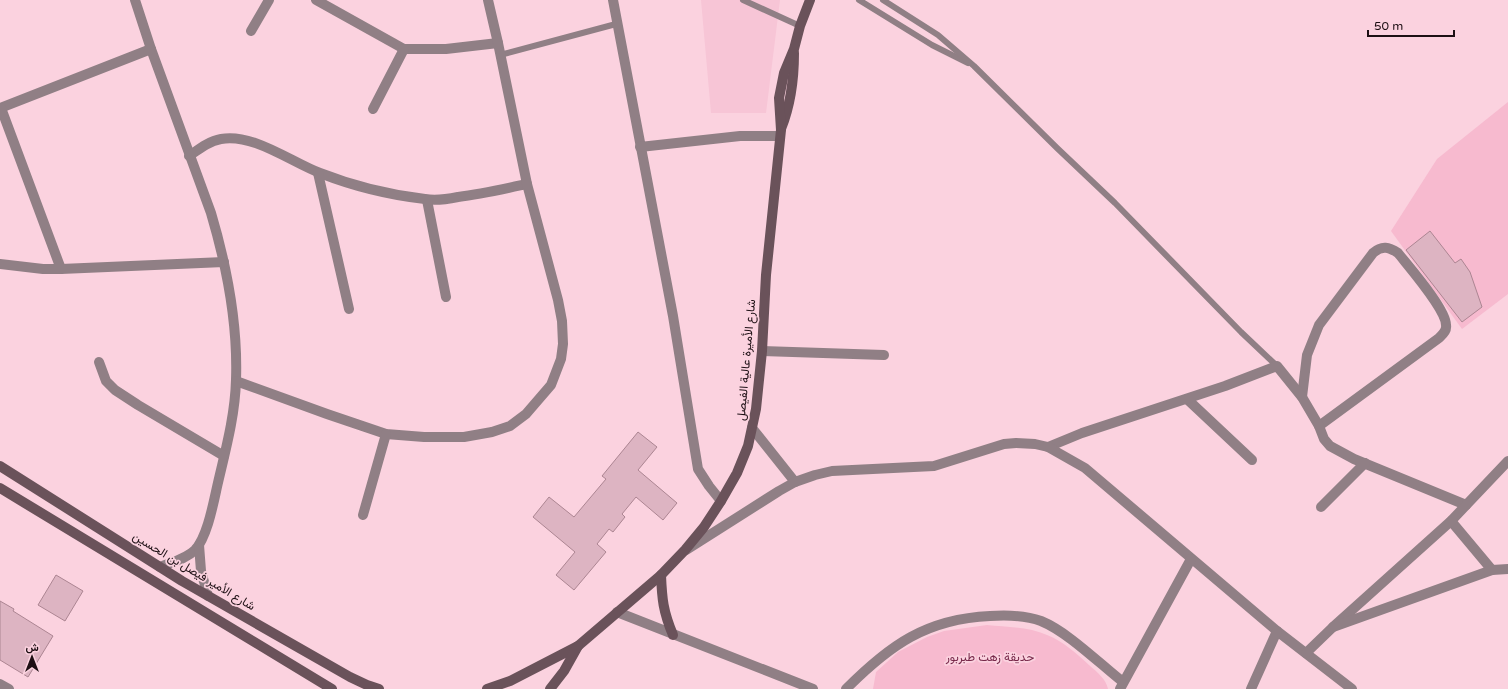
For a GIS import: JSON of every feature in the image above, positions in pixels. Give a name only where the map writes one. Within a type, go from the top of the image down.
[{"type":"street","points":[[135,0],[189,156],[211,213],[224,262],[233,323],[236,381],[230,431],[207,525],[199,545],[189,555],[160,567]]},
{"type":"street","points":[[251,31],[269,0]]},
{"type":"street","points":[[316,0],[404,48],[446,50],[498,43]]},
{"type":"street","points":[[236,381],[386,434],[424,437],[464,437],[492,432],[510,426],[526,414],[551,385],[561,359],[563,344],[562,321],[558,300],[527,184],[488,0]]},
{"type":"street","points":[[612,0],[672,316],[698,469],[709,486],[722,501]]},
{"type":"street","name":"شارع الأميرة عالية الفيصل","points":[[487,689],[510,681],[578,646],[685,550],[704,527],[722,501],[737,473],[748,446],[756,409],[762,351],[766,275],[780,133],[779,98],[781,83],[810,0]]},
{"type":"street","points":[[373,109],[404,48]]},
{"type":"street","points":[[61,270],[0,108],[151,49]]},
{"type":"street","points":[[640,147],[780,133]]},
{"type":"street","points":[[189,156],[211,142],[232,138],[276,151],[318,173],[357,185],[427,200],[485,194],[527,184]]},
{"type":"street","points":[[318,173],[349,309]]},
{"type":"street","points":[[427,200],[446,297]]},
{"type":"street","points":[[1302,397],[1307,355],[1319,325],[1373,253],[1384,247],[1398,253],[1435,301],[1445,318],[1447,326],[1445,332],[1440,338],[1319,426]]},
{"type":"street","points":[[0,264],[61,270],[224,262]]},
{"type":"street","points":[[762,351],[884,355]]},
{"type":"street","points":[[99,362],[106,381],[115,390],[224,456]]},
{"type":"street","points":[[1048,447],[1082,433],[1187,399],[1277,366],[1302,397],[1319,426],[1324,439],[1330,446],[1354,459],[1466,505]]},
{"type":"street","points":[[1187,399],[1252,460]]},
{"type":"street","points":[[752,428],[795,482]]},
{"type":"street","points":[[363,515],[386,434]]},
{"type":"street","points":[[685,550],[778,491],[795,482],[832,471],[934,466],[1004,444],[1035,444],[1048,447],[1085,468],[1277,631],[1352,689]]},
{"type":"street","points":[[1306,653],[1451,521],[1508,461]]},
{"type":"street","points":[[1321,507],[1365,463]]},
{"type":"street","name":"شارع الأمير فيصل بن الحسين","points":[[0,466],[208,596],[350,677],[379,689]]},
{"type":"street","points":[[0,488],[332,689]]},
{"type":"street","points":[[1451,521],[1492,570]]},
{"type":"street","points":[[199,545],[200,571],[208,596]]},
{"type":"street","points":[[846,689],[886,652],[903,640],[928,628],[948,621],[999,615],[1023,617],[1041,621],[1063,634],[1122,686],[1191,559]]},
{"type":"street","points":[[1333,627],[1492,570],[1508,569]]},
{"type":"street","points":[[660,574],[662,604],[665,617],[673,635]]},
{"type":"street","points":[[617,612],[813,689]]},
{"type":"street","points":[[1251,689],[1277,631]]},
{"type":"street","name":"شارع الأميرة عالية الفيصل","points":[[550,689],[559,684],[578,646]]},
{"type":"lane","points":[[743,0],[800,26]]},
{"type":"lane","points":[[859,0],[932,45],[974,66]]},
{"type":"lane","points":[[883,0],[938,35],[974,66],[1115,203],[1236,327],[1277,366]]},
{"type":"lane","points":[[500,55],[616,24]]},
{"type":"shaded area","points":[[701,0],[780,0],[766,113],[711,113]]},
{"type":"green space","points":[[1508,102],[1508,294],[1462,329],[1391,231],[1437,159]]},
{"type":"green space","name":"حديقة زهت طبربور","points":[[987,625],[1040,632],[1059,641],[1070,648],[1098,673],[1107,685],[1108,689],[873,689],[876,672],[898,652],[927,637],[944,631]]},
{"type":"building","points":[[1430,231],[1455,263],[1461,259],[1470,272],[1482,307],[1462,322],[1406,250]]},
{"type":"building","points":[[638,432],[657,447],[638,470],[677,503],[663,520],[636,497],[622,514],[625,517],[613,532],[609,529],[597,544],[606,552],[574,590],[556,575],[575,552],[533,517],[549,497],[574,517],[606,479],[602,476]]},
{"type":"building","points":[[56,575],[83,591],[65,621],[38,605]]},
{"type":"building","points":[[0,601],[53,636],[28,677],[0,660]]}]
